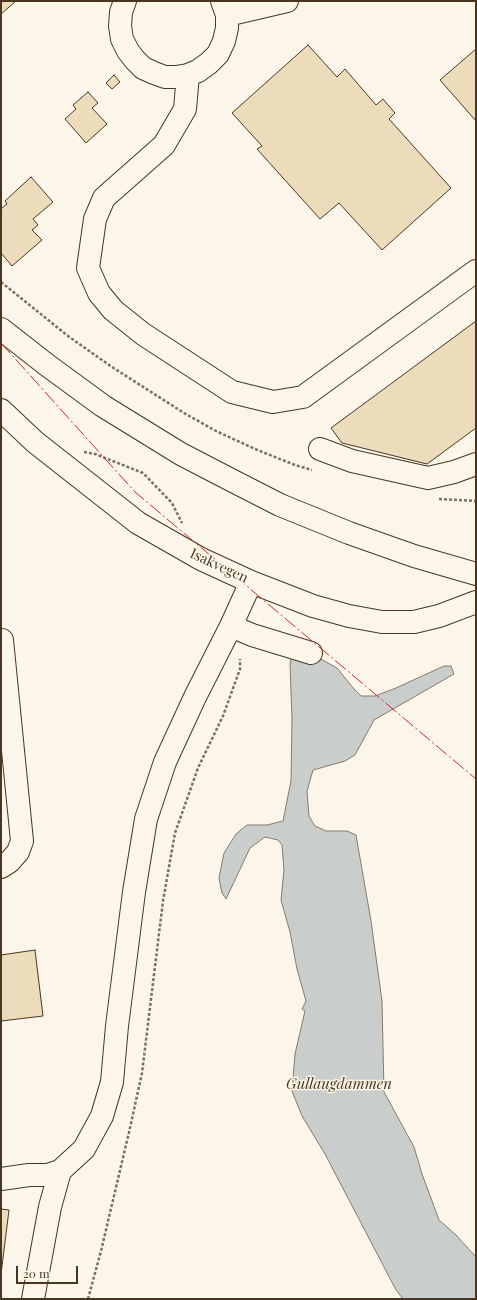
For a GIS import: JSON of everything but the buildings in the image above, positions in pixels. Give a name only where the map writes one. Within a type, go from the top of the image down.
[{"type":"main road","points":[[125,1],[121,12],[120,26],[122,39],[128,51],[143,68],[154,73],[176,77],[188,75],[198,71],[210,64],[218,54],[224,41],[227,28],[224,8],[286,1]]},
{"type":"main road","points":[[188,75],[185,109],[164,146],[104,198],[95,219],[88,268],[99,293],[113,310],[143,334],[232,392],[273,402],[303,397],[476,271]]},
{"type":"main road","points":[[1,329],[103,406],[181,454],[287,508],[349,533],[414,556],[476,574]]},
{"type":"main road","name":"Isakvegen","points":[[1,410],[41,446],[138,523],[201,559],[251,582],[313,606],[349,616],[382,622],[414,622],[439,616],[476,602]]},
{"type":"main road","points":[[320,449],[352,461],[428,478],[454,472],[476,464]]},
{"type":"main road","points":[[1,1179],[29,1175],[48,1175],[60,1171],[84,1149],[102,1116],[112,1082],[117,1026],[134,892],[146,819],[165,762],[251,582]]},
{"type":"main road","points":[[231,626],[252,635],[312,653]]},
{"type":"main road","points":[[1,867],[9,862],[18,852],[22,841],[2,640]]},
{"type":"main road","points":[[34,1299],[50,1207],[60,1171]]},
{"type":"path","points":[[1,282],[68,336],[112,367],[184,413],[216,431],[255,449],[316,472]]},
{"type":"path","points":[[80,451],[95,454],[143,473],[172,503],[185,529]]},
{"type":"path","points":[[437,499],[476,501]]},
{"type":"path","points":[[182,523],[188,527]]},
{"type":"path","points":[[88,1299],[101,1251],[142,1073],[163,902],[175,833],[198,768],[223,716],[240,669],[240,656]]},
{"type":"water","name":"Gullaugdammen","points":[[301,648],[337,668],[361,696],[375,696],[444,666],[451,666],[454,674],[374,720],[355,755],[345,761],[313,770],[307,791],[309,816],[315,826],[326,831],[347,831],[356,835],[371,921],[382,1001],[384,1092],[414,1147],[439,1220],[456,1235],[476,1257],[476,1299],[403,1299],[396,1290],[325,1154],[302,1116],[292,1091],[295,1054],[305,1011],[302,1009],[306,1001],[281,900],[284,870],[282,845],[278,840],[265,837],[250,848],[226,899],[222,893],[219,878],[224,853],[236,834],[247,825],[267,825],[283,821],[291,781],[292,719],[290,664],[293,651]]},
{"type":"power","points":[[1,343],[135,492],[476,779]]}]
